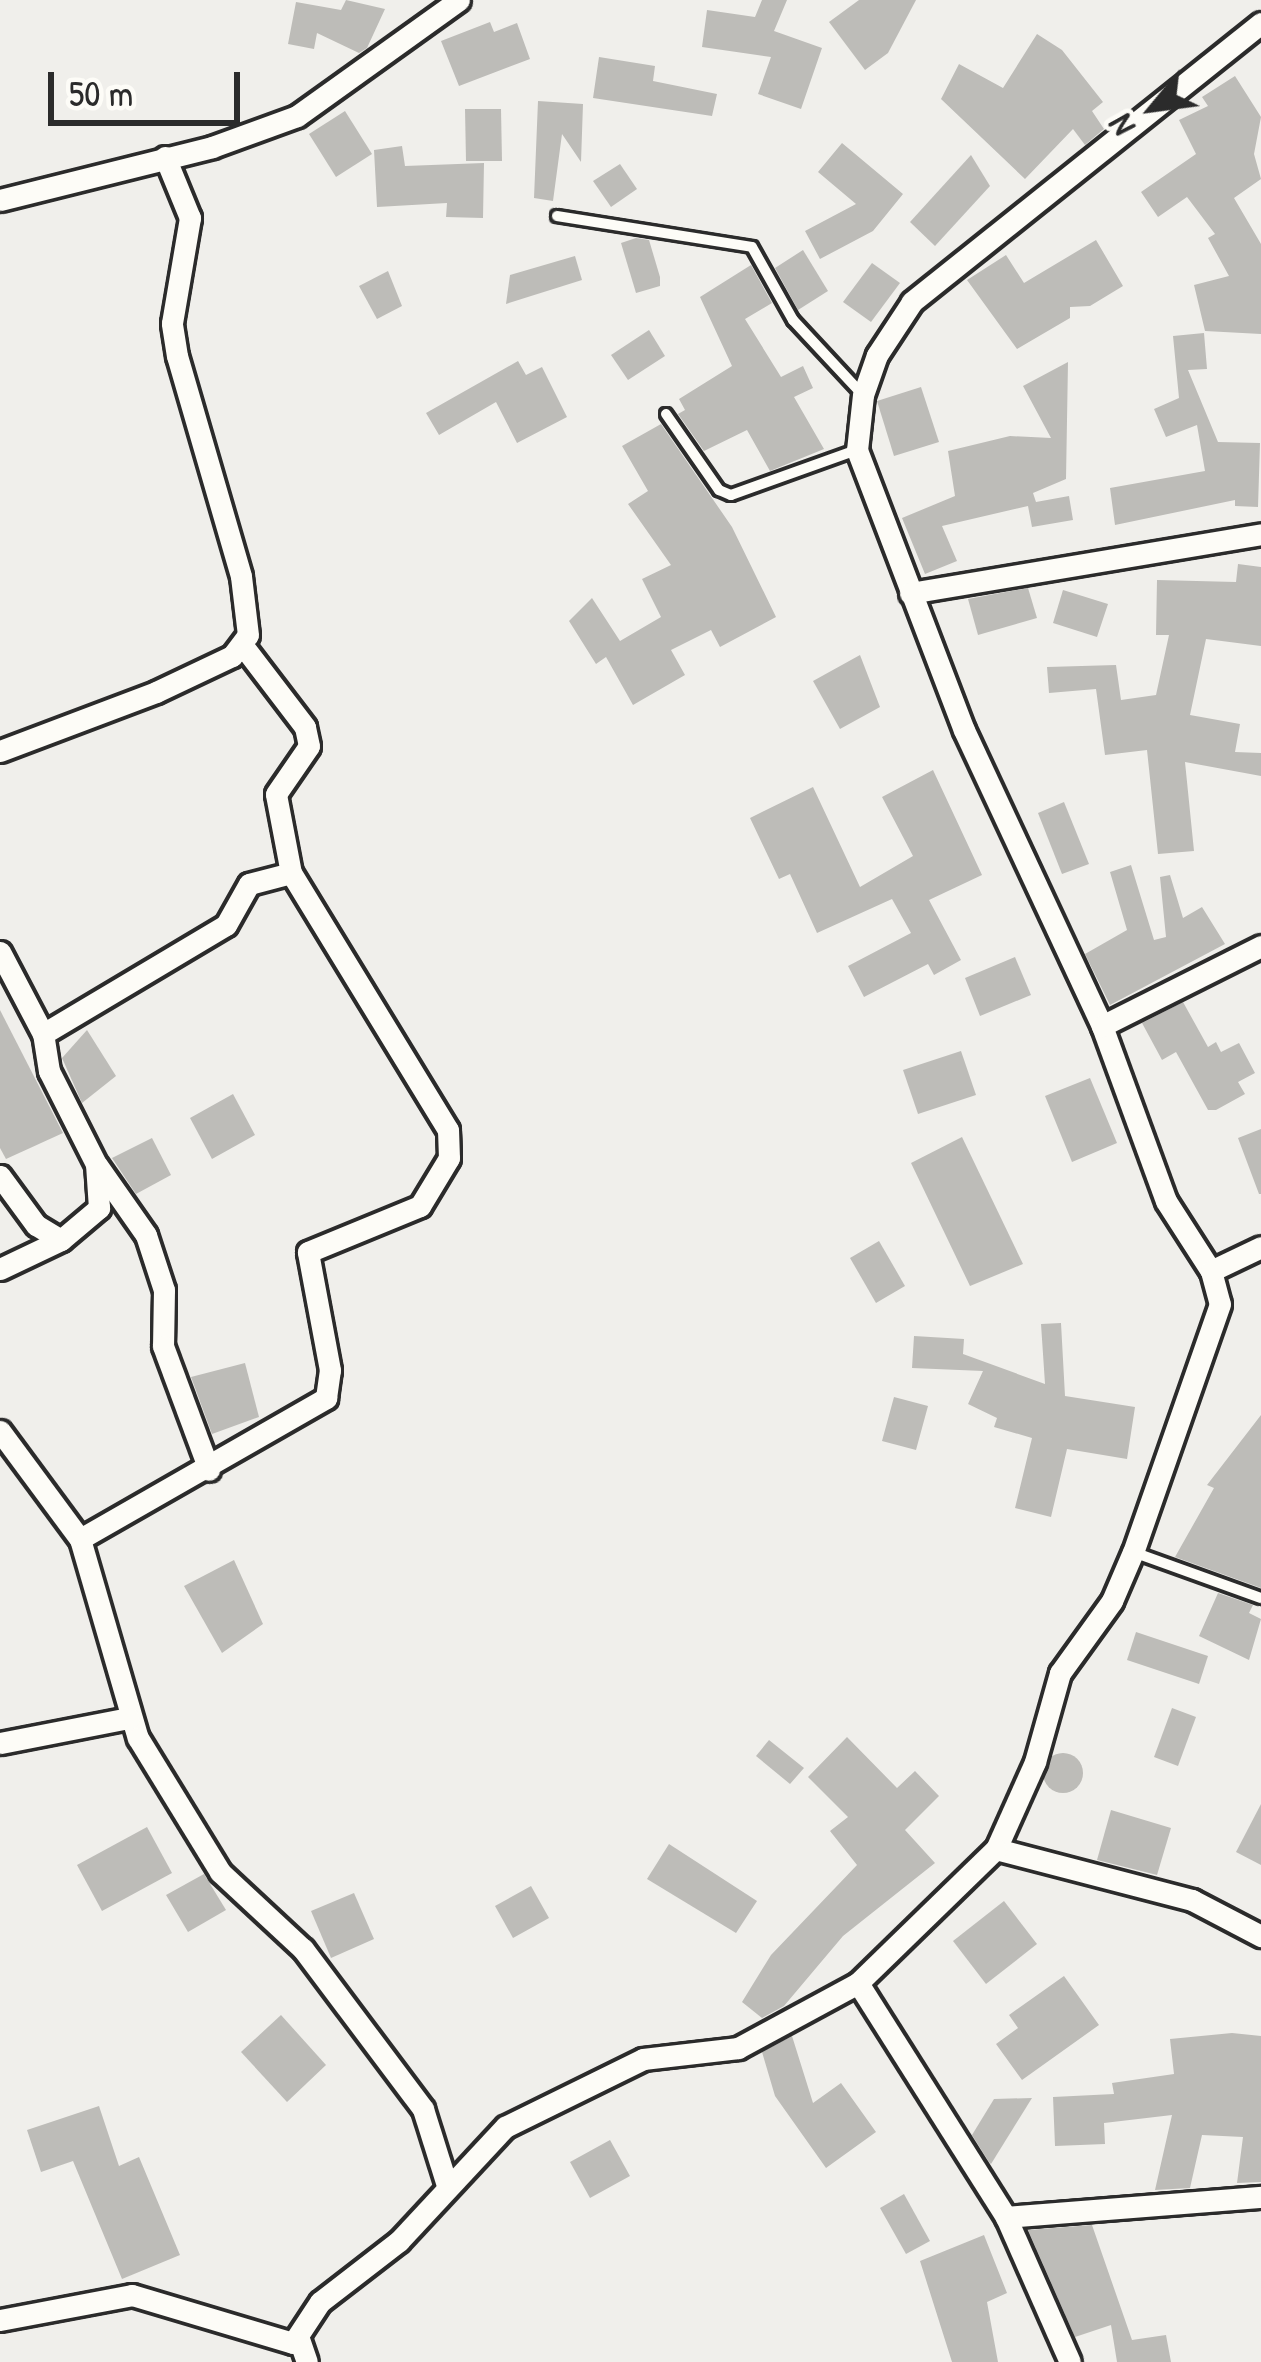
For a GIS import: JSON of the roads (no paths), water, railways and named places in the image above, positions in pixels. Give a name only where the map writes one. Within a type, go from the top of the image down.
[{"type":"street","points":[[0,200],[297,116],[459,0]]},
{"type":"street","points":[[0,2320],[132,2295],[288,2344],[298,2339],[320,2302],[399,2241],[496,2135],[538,2109],[643,2059],[738,2048],[858,1983],[996,1849],[1034,1762],[1060,1673],[1112,1601],[1133,1552],[1218,1324],[1211,1271],[1166,1201],[1102,1025],[964,730],[910,593],[857,449],[862,395],[877,355],[912,302],[1261,23]]},
{"type":"street","points":[[80,1539],[326,1398],[330,1370],[308,1252],[420,1206],[449,1158],[448,1130],[291,873],[276,794],[309,746],[305,727],[243,646],[241,576],[175,339],[190,218],[165,157]]},
{"type":"street","points":[[910,593],[1261,534]]},
{"type":"street","points":[[0,752],[156,692],[243,646]]},
{"type":"street","points":[[43,1034],[226,925],[249,884],[291,873]]},
{"type":"street","points":[[1102,1025],[1261,946]]},
{"type":"street","points":[[0,952],[43,1034],[49,1071],[97,1165],[146,1235],[164,1290],[163,1346],[209,1469]]},
{"type":"street","points":[[0,1269],[61,1240],[99,1208],[97,1165]]},
{"type":"street","points":[[0,1176],[36,1226],[61,1240]]},
{"type":"street","points":[[1211,1271],[1261,1247]]},
{"type":"street","points":[[0,1431],[80,1539],[129,1718],[220,1872],[303,1949],[423,2109],[446,2185]]},
{"type":"street","points":[[0,1743],[129,1718]]},
{"type":"street","points":[[996,1849],[1192,1900],[1261,1936]]},
{"type":"street","points":[[858,1983],[1006,2217],[1070,2362]]},
{"type":"street","points":[[1006,2217],[1261,2197]]},
{"type":"street","points":[[298,2339],[308,2362]]},
{"type":"lane","points":[[557,216],[752,247],[793,320],[862,395]]},
{"type":"lane","points":[[665,414],[719,490],[731,495],[857,449]]},
{"type":"lane","points":[[1133,1552],[1261,1598]]}]
